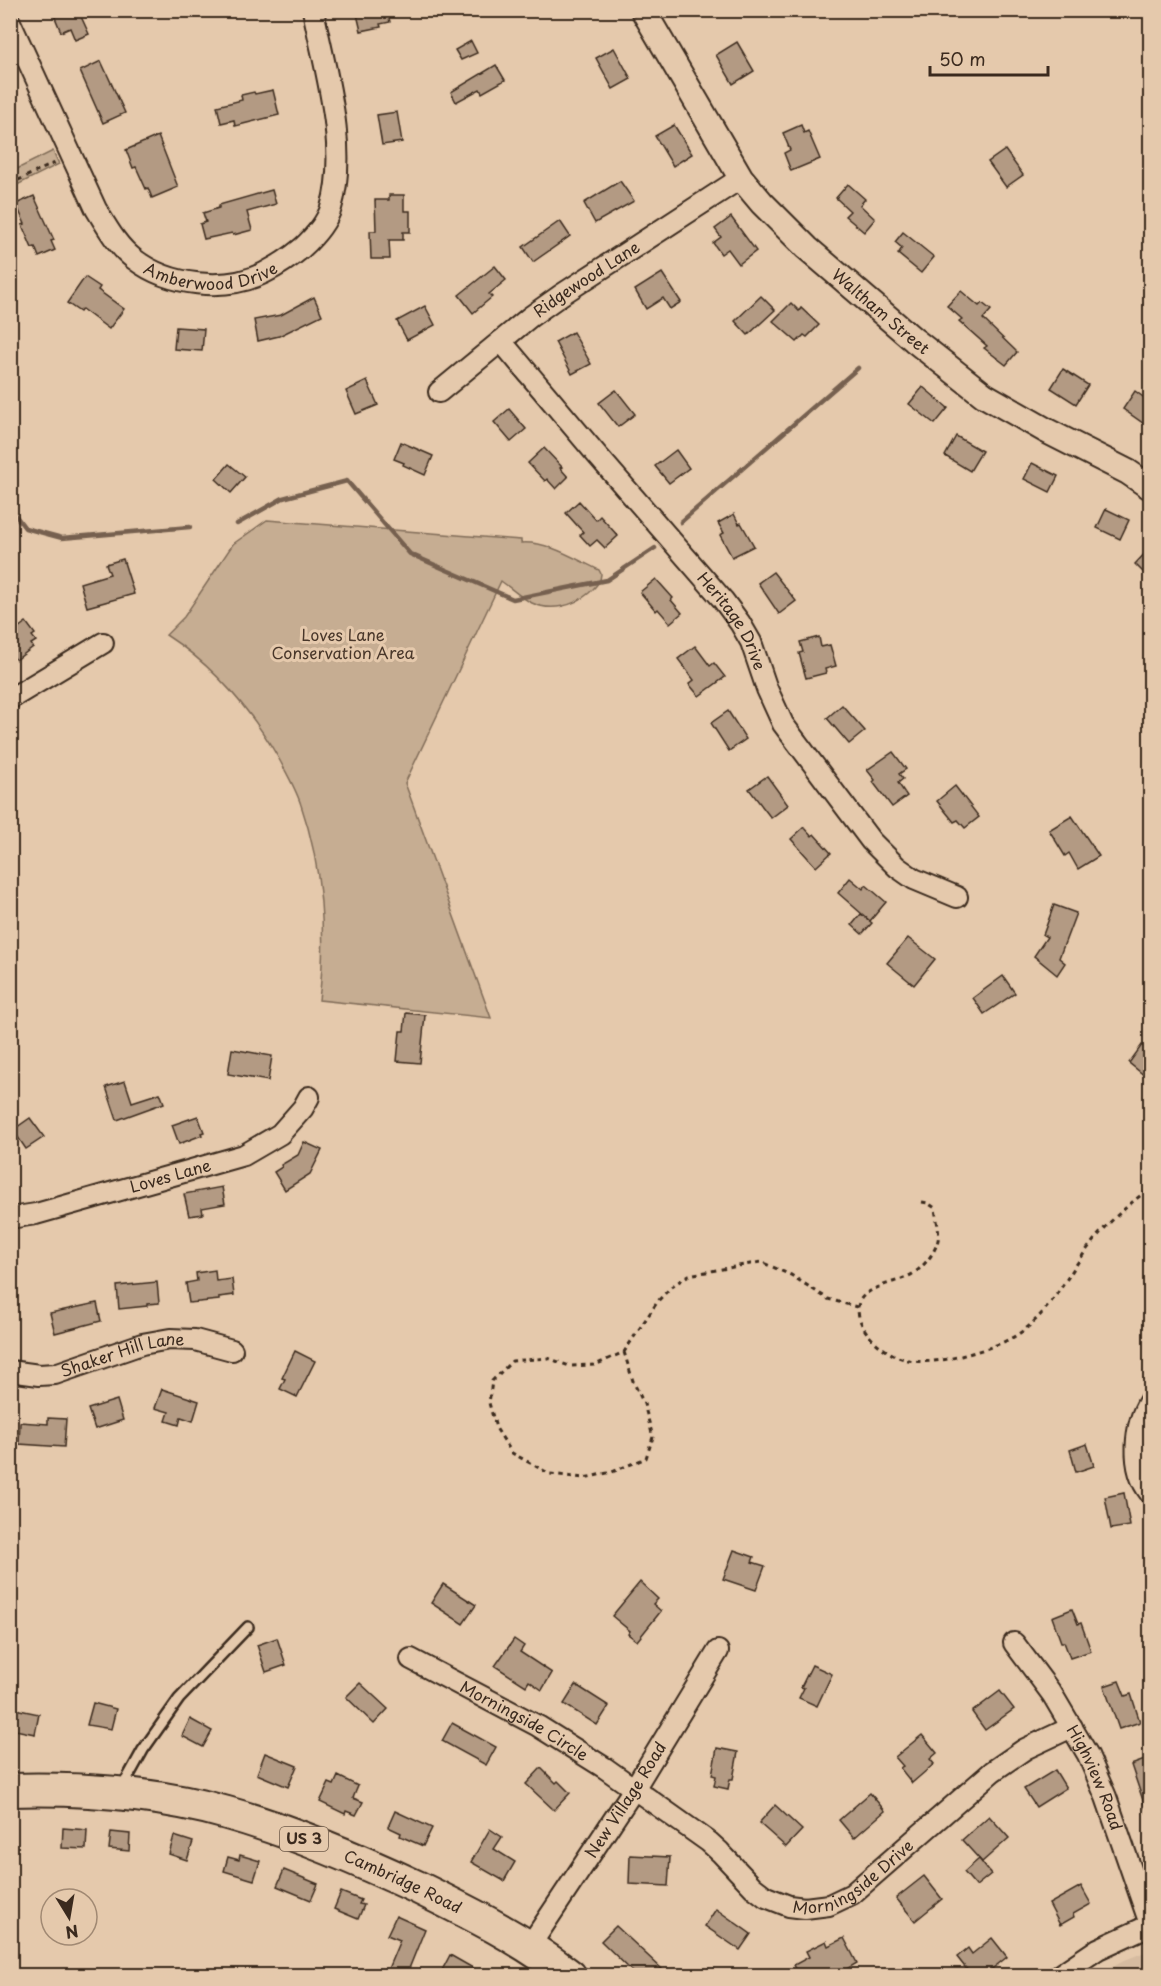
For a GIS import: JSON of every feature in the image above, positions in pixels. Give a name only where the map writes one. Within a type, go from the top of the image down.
[{"type":"highway","name":"Cambridge Road","points":[[10,1790],[72,1790],[119,1793],[168,1800],[225,1812],[282,1830],[395,1877],[466,1911],[529,1947],[570,1976]]},
{"type":"street","name":"Amberwood Drive","points":[[10,22],[96,209],[111,234],[135,259],[162,275],[196,283],[231,283],[263,274],[288,260],[315,236],[331,209],[338,171],[337,134],[313,10]]},
{"type":"street","name":"Waltham Street","points":[[643,10],[741,178],[762,203],[807,248],[966,381],[1012,412],[1105,459],[1150,487]]},
{"type":"street","name":"Ridgewood Lane","points":[[439,392],[561,295],[741,178]]},
{"type":"street","name":"Heritage Drive","points":[[501,341],[735,615],[753,648],[767,689],[783,724],[871,841],[897,867],[914,879],[957,897]]},
{"type":"street","points":[[10,699],[103,643]]},
{"type":"street","name":"Loves Lane","points":[[10,1218],[36,1214],[244,1155],[280,1134],[303,1108],[309,1097]]},
{"type":"street","name":"Shaker Hill Lane","points":[[10,1371],[39,1375],[55,1374],[142,1344],[170,1338],[195,1340],[232,1350]]},
{"type":"street","points":[[1150,1400],[1139,1425],[1137,1450],[1143,1482],[1150,1493]]},
{"type":"street","name":"Highview Road","points":[[1014,1643],[1048,1688],[1096,1772],[1150,1925]]},
{"type":"street","name":"New Village Road","points":[[529,1947],[634,1789],[718,1651]]},
{"type":"street","name":"Morningside Circle","points":[[411,1659],[538,1726],[634,1789]]},
{"type":"street","name":"Morningside Drive","points":[[634,1789],[709,1842],[753,1887],[766,1897],[789,1906],[805,1908],[821,1906],[845,1899],[858,1889],[1009,1759],[1072,1727]]},
{"type":"street","points":[[1058,1976],[1098,1949],[1150,1925]]},
{"type":"lane","points":[[119,1793],[143,1750],[179,1699],[248,1627]]},
{"type":"path","points":[[10,184],[72,154]]},
{"type":"path","points":[[922,1202],[935,1208],[939,1238],[933,1252],[915,1273],[867,1292],[857,1307],[858,1316],[870,1336],[881,1347],[906,1360],[935,1361],[969,1353],[1007,1340],[1023,1331],[1055,1296],[1071,1270],[1105,1226],[1150,1188]]},
{"type":"path","points":[[624,1352],[633,1382],[644,1404],[653,1437],[646,1458],[612,1472],[584,1478],[550,1474],[512,1453],[496,1428],[489,1403],[492,1381],[512,1361],[548,1358],[569,1366],[595,1365],[624,1352],[658,1301],[679,1280],[689,1275],[762,1262],[773,1266],[828,1299],[857,1307]]},
{"type":"shaded area","points":[[1150,1950],[1150,1975],[1096,1975],[1120,1962]]},
{"type":"green space","points":[[53,151],[59,164],[11,188],[11,172]]},
{"type":"green space","name":"Loves Lane Conservation Area","points":[[267,520],[521,540],[521,543],[541,545],[561,552],[599,570],[601,574],[597,584],[583,598],[554,607],[532,603],[501,581],[405,783],[491,1018],[319,1000],[323,951],[321,901],[314,852],[297,793],[279,759],[244,706],[200,661],[166,635],[184,617],[233,544]]},
{"type":"building","points":[[52,10],[78,10],[89,34],[75,40],[70,28],[61,32]]},
{"type":"building","points":[[356,10],[387,10],[390,22],[380,24],[381,27],[361,31]]},
{"type":"building","points":[[471,41],[477,53],[461,60],[455,50]]},
{"type":"building","points":[[737,42],[754,71],[733,84],[716,55]]},
{"type":"building","points":[[614,48],[631,79],[613,89],[596,58]]},
{"type":"building","points":[[101,61],[125,113],[103,123],[80,71]]},
{"type":"building","points":[[496,65],[505,80],[482,93],[480,89],[456,102],[451,92]]},
{"type":"building","points":[[273,90],[279,115],[235,126],[234,120],[221,123],[217,106],[242,100],[241,95]]},
{"type":"building","points":[[397,112],[402,142],[382,145],[377,115]]},
{"type":"building","points":[[674,125],[692,154],[673,166],[655,136]]},
{"type":"building","points":[[801,125],[804,133],[808,131],[820,159],[791,171],[784,153],[790,150],[783,133]]},
{"type":"building","points":[[158,136],[178,187],[152,198],[136,167],[133,168],[126,150]]},
{"type":"building","points":[[1005,150],[1023,175],[1006,187],[988,162]]},
{"type":"building","points":[[620,181],[634,201],[595,223],[584,203]]},
{"type":"building","points":[[848,184],[865,199],[860,205],[875,219],[864,232],[845,216],[850,211],[836,198]]},
{"type":"building","points":[[272,190],[276,204],[247,212],[252,230],[204,239],[200,224],[206,222],[203,213],[219,208],[219,205]]},
{"type":"building","points":[[389,195],[404,195],[404,211],[410,211],[410,232],[403,232],[403,240],[389,240],[390,259],[371,259],[370,231],[376,231],[375,200],[389,200]]},
{"type":"building","points":[[34,196],[54,240],[51,241],[55,250],[39,257],[35,247],[32,248],[22,225],[25,224],[16,204]]},
{"type":"building","points":[[731,217],[756,251],[739,264],[728,249],[721,254],[713,243],[721,237],[715,229]]},
{"type":"building","points":[[560,221],[570,236],[533,262],[523,247]]},
{"type":"building","points":[[903,232],[934,257],[921,273],[898,254],[902,248],[895,242]]},
{"type":"building","points":[[495,266],[506,280],[489,294],[492,297],[473,313],[459,295]]},
{"type":"building","points":[[662,273],[681,302],[670,309],[663,298],[646,309],[635,290]]},
{"type":"building","points":[[85,277],[100,287],[98,290],[124,309],[109,329],[82,309],[80,312],[67,303]]},
{"type":"building","points":[[961,291],[979,306],[982,303],[991,310],[983,319],[1017,352],[1006,365],[984,348],[987,346],[959,321],[962,319],[947,306]]},
{"type":"building","points":[[761,296],[775,310],[748,335],[735,321]]},
{"type":"building","points":[[314,297],[322,315],[279,336],[258,341],[254,320],[281,315]]},
{"type":"building","points":[[791,303],[799,311],[801,308],[819,325],[807,337],[804,335],[797,342],[773,321]]},
{"type":"building","points":[[425,306],[435,325],[407,340],[397,321]]},
{"type":"building","points":[[176,327],[204,329],[202,351],[174,349]]},
{"type":"building","points":[[573,332],[591,364],[572,374],[555,342]]},
{"type":"building","points":[[1063,369],[1088,385],[1076,404],[1051,388]]},
{"type":"building","points":[[367,381],[378,405],[356,414],[346,391]]},
{"type":"building","points":[[923,387],[948,408],[935,424],[909,404]]},
{"type":"building","points":[[616,390],[635,414],[618,427],[599,403]]},
{"type":"building","points":[[1135,391],[1150,402],[1150,428],[1123,409]]},
{"type":"building","points":[[509,409],[526,429],[511,442],[494,422]]},
{"type":"building","points":[[956,436],[982,451],[970,471],[945,456]]},
{"type":"building","points":[[401,442],[433,456],[425,475],[394,459]]},
{"type":"building","points":[[544,448],[568,477],[556,489],[528,463]]},
{"type":"building","points":[[676,450],[689,468],[669,483],[655,466]]},
{"type":"building","points":[[1032,463],[1058,476],[1050,492],[1024,479]]},
{"type":"building","points":[[229,464],[245,477],[231,493],[216,479]]},
{"type":"building","points":[[579,501],[596,520],[600,516],[618,536],[605,548],[597,540],[590,546],[580,535],[583,532],[566,513]]},
{"type":"building","points":[[1106,509],[1129,520],[1120,539],[1097,528]]},
{"type":"building","points":[[734,514],[754,546],[732,557],[720,535],[724,533],[718,523]]},
{"type":"building","points":[[1150,548],[1150,579],[1135,564]]},
{"type":"building","points":[[123,559],[134,594],[87,607],[80,583],[110,574],[106,564]]},
{"type":"building","points":[[773,572],[796,601],[779,614],[758,583]]},
{"type":"building","points":[[656,579],[673,598],[671,600],[682,613],[670,623],[640,592]]},
{"type":"building","points":[[26,622],[35,634],[32,636],[36,641],[31,644],[33,647],[16,660],[10,653],[10,634]]},
{"type":"building","points":[[819,637],[821,647],[830,645],[836,666],[825,669],[826,673],[806,678],[799,653],[803,652],[800,642]]},
{"type":"building","points":[[695,646],[710,666],[714,663],[725,677],[699,696],[689,684],[694,680],[678,659]]},
{"type":"building","points":[[842,705],[865,731],[849,744],[827,718]]},
{"type":"building","points":[[728,711],[746,739],[729,751],[711,723]]},
{"type":"building","points":[[893,752],[906,769],[899,774],[903,779],[898,783],[907,796],[892,807],[867,770]]},
{"type":"building","points":[[767,776],[788,805],[771,818],[749,789]]},
{"type":"building","points":[[955,786],[979,817],[965,828],[958,820],[954,822],[937,801]]},
{"type":"building","points":[[1072,816],[1099,856],[1078,869],[1069,853],[1065,856],[1049,830]]},
{"type":"building","points":[[804,827],[812,836],[814,834],[831,853],[816,867],[791,839]]},
{"type":"building","points":[[850,878],[863,889],[866,885],[886,902],[870,921],[838,893]]},
{"type":"building","points":[[1054,905],[1076,913],[1059,958],[1065,963],[1057,975],[1034,956],[1047,937],[1043,935]]},
{"type":"building","points":[[861,914],[872,923],[862,934],[852,925]]},
{"type":"building","points":[[908,938],[935,959],[914,985],[887,963]]},
{"type":"building","points":[[1003,976],[1015,993],[984,1014],[973,998]]},
{"type":"building","points":[[406,1013],[425,1015],[420,1063],[397,1061],[400,1031],[404,1031]]},
{"type":"building","points":[[1142,1045],[1150,1051],[1150,1080],[1129,1063]]},
{"type":"building","points":[[232,1049],[272,1056],[268,1081],[228,1074]]},
{"type":"building","points":[[125,1081],[132,1102],[160,1093],[164,1103],[117,1120],[106,1087]]},
{"type":"building","points":[[198,1116],[204,1132],[201,1133],[202,1135],[179,1144],[172,1125]]},
{"type":"building","points":[[30,1118],[44,1137],[26,1149],[13,1130]]},
{"type":"building","points":[[304,1142],[322,1150],[310,1174],[285,1190],[274,1172],[298,1155]]},
{"type":"building","points":[[222,1187],[225,1204],[202,1208],[203,1214],[189,1216],[184,1194]]},
{"type":"building","points":[[215,1270],[216,1281],[232,1279],[234,1295],[219,1297],[219,1300],[189,1303],[186,1283],[197,1281],[196,1273]]},
{"type":"building","points":[[157,1282],[159,1303],[119,1309],[117,1286]]},
{"type":"building","points":[[97,1303],[101,1321],[55,1333],[50,1313]]},
{"type":"building","points":[[295,1351],[315,1361],[297,1397],[280,1389],[285,1379],[282,1378]]},
{"type":"building","points":[[162,1389],[199,1401],[193,1421],[181,1417],[179,1425],[166,1421],[169,1412],[155,1408]]},
{"type":"building","points":[[117,1400],[123,1420],[95,1429],[88,1409]]},
{"type":"building","points":[[48,1418],[66,1419],[64,1447],[19,1444],[20,1422],[48,1424]]},
{"type":"building","points":[[1087,1444],[1094,1466],[1076,1472],[1070,1450]]},
{"type":"building","points":[[1124,1493],[1130,1526],[1111,1529],[1105,1497]]},
{"type":"building","points":[[734,1550],[754,1557],[752,1562],[765,1566],[756,1590],[723,1579]]},
{"type":"building","points":[[640,1582],[658,1599],[653,1604],[661,1611],[637,1641],[628,1634],[630,1631],[612,1616]]},
{"type":"building","points":[[443,1584],[476,1605],[463,1624],[431,1603]]},
{"type":"building","points":[[1072,1609],[1078,1624],[1081,1623],[1091,1651],[1070,1658],[1064,1642],[1061,1642],[1052,1617]]},
{"type":"building","points":[[277,1638],[286,1665],[266,1672],[257,1645]]},
{"type":"building","points":[[514,1639],[524,1646],[520,1652],[552,1673],[542,1690],[529,1681],[526,1686],[495,1666]]},
{"type":"building","points":[[812,1665],[832,1674],[817,1706],[799,1698],[804,1688],[801,1687]]},
{"type":"building","points":[[1119,1681],[1125,1696],[1131,1694],[1140,1722],[1119,1729],[1104,1686]]},
{"type":"building","points":[[360,1683],[388,1709],[374,1724],[346,1697]]},
{"type":"building","points":[[576,1685],[609,1706],[597,1725],[564,1704]]},
{"type":"building","points":[[1000,1691],[1014,1709],[985,1730],[972,1712]]},
{"type":"building","points":[[93,1703],[116,1709],[111,1729],[87,1725]]},
{"type":"building","points":[[10,1708],[39,1714],[35,1734],[10,1729]]},
{"type":"building","points":[[190,1719],[212,1731],[203,1747],[182,1736]]},
{"type":"building","points":[[452,1723],[496,1747],[486,1765],[442,1741]]},
{"type":"building","points":[[922,1735],[937,1753],[930,1759],[934,1764],[912,1783],[900,1768],[903,1766],[895,1757]]},
{"type":"building","points":[[717,1748],[738,1752],[733,1779],[730,1779],[728,1789],[714,1786],[716,1776],[712,1775]]},
{"type":"building","points":[[265,1753],[297,1766],[288,1787],[257,1774]]},
{"type":"building","points":[[1150,1758],[1150,1815],[1148,1815],[1131,1765]]},
{"type":"building","points":[[541,1768],[570,1793],[554,1810],[526,1784]]},
{"type":"building","points":[[1055,1770],[1066,1788],[1036,1807],[1024,1789]]},
{"type":"building","points":[[338,1776],[358,1786],[353,1798],[363,1802],[356,1815],[346,1811],[345,1814],[320,1802],[329,1783],[334,1785]]},
{"type":"building","points":[[870,1793],[885,1811],[854,1838],[839,1820]]},
{"type":"building","points":[[775,1805],[802,1830],[786,1847],[759,1823]]},
{"type":"building","points":[[395,1811],[432,1828],[423,1846],[400,1836],[401,1833],[388,1827]]},
{"type":"building","points":[[989,1816],[1009,1838],[982,1862],[962,1840]]},
{"type":"building","points":[[63,1828],[87,1830],[86,1849],[62,1848]]},
{"type":"building","points":[[490,1829],[502,1837],[494,1849],[515,1862],[504,1881],[471,1862]]},
{"type":"building","points":[[111,1832],[130,1834],[129,1851],[109,1849]]},
{"type":"building","points":[[174,1836],[193,1842],[187,1860],[169,1854]]},
{"type":"building","points":[[240,1855],[260,1861],[254,1880],[224,1871],[228,1857],[239,1860]]},
{"type":"building","points":[[630,1855],[670,1857],[668,1886],[629,1884]]},
{"type":"building","points":[[979,1859],[991,1874],[976,1886],[964,1872]]},
{"type":"building","points":[[284,1870],[318,1884],[311,1900],[277,1886]]},
{"type":"building","points":[[924,1876],[942,1899],[915,1921],[896,1898]]},
{"type":"building","points":[[1081,1886],[1091,1904],[1073,1914],[1074,1917],[1060,1925],[1049,1904]]},
{"type":"building","points":[[341,1892],[361,1900],[359,1904],[364,1905],[358,1919],[334,1909]]},
{"type":"building","points":[[716,1909],[751,1934],[740,1950],[705,1926]]},
{"type":"building","points":[[396,1916],[425,1929],[406,1976],[385,1976],[400,1940],[387,1935]]},
{"type":"building","points":[[616,1926],[662,1969],[655,1976],[637,1976],[601,1941]]},
{"type":"building","points":[[844,1938],[857,1963],[840,1973],[839,1970],[829,1976],[800,1976],[794,1965],[809,1957],[806,1951],[826,1941],[828,1946]]},
{"type":"building","points":[[992,1938],[1007,1957],[983,1976],[972,1976],[957,1957],[968,1948],[972,1954]]},
{"type":"building","points":[[450,1955],[487,1976],[439,1976]]},
{"type":"waterway","points":[[681,522],[858,368]]},
{"type":"waterway","points":[[237,524],[283,498],[347,481],[410,554],[513,599],[607,580],[655,548]]},
{"type":"waterway","points":[[10,508],[25,528],[62,538],[190,527]]}]
